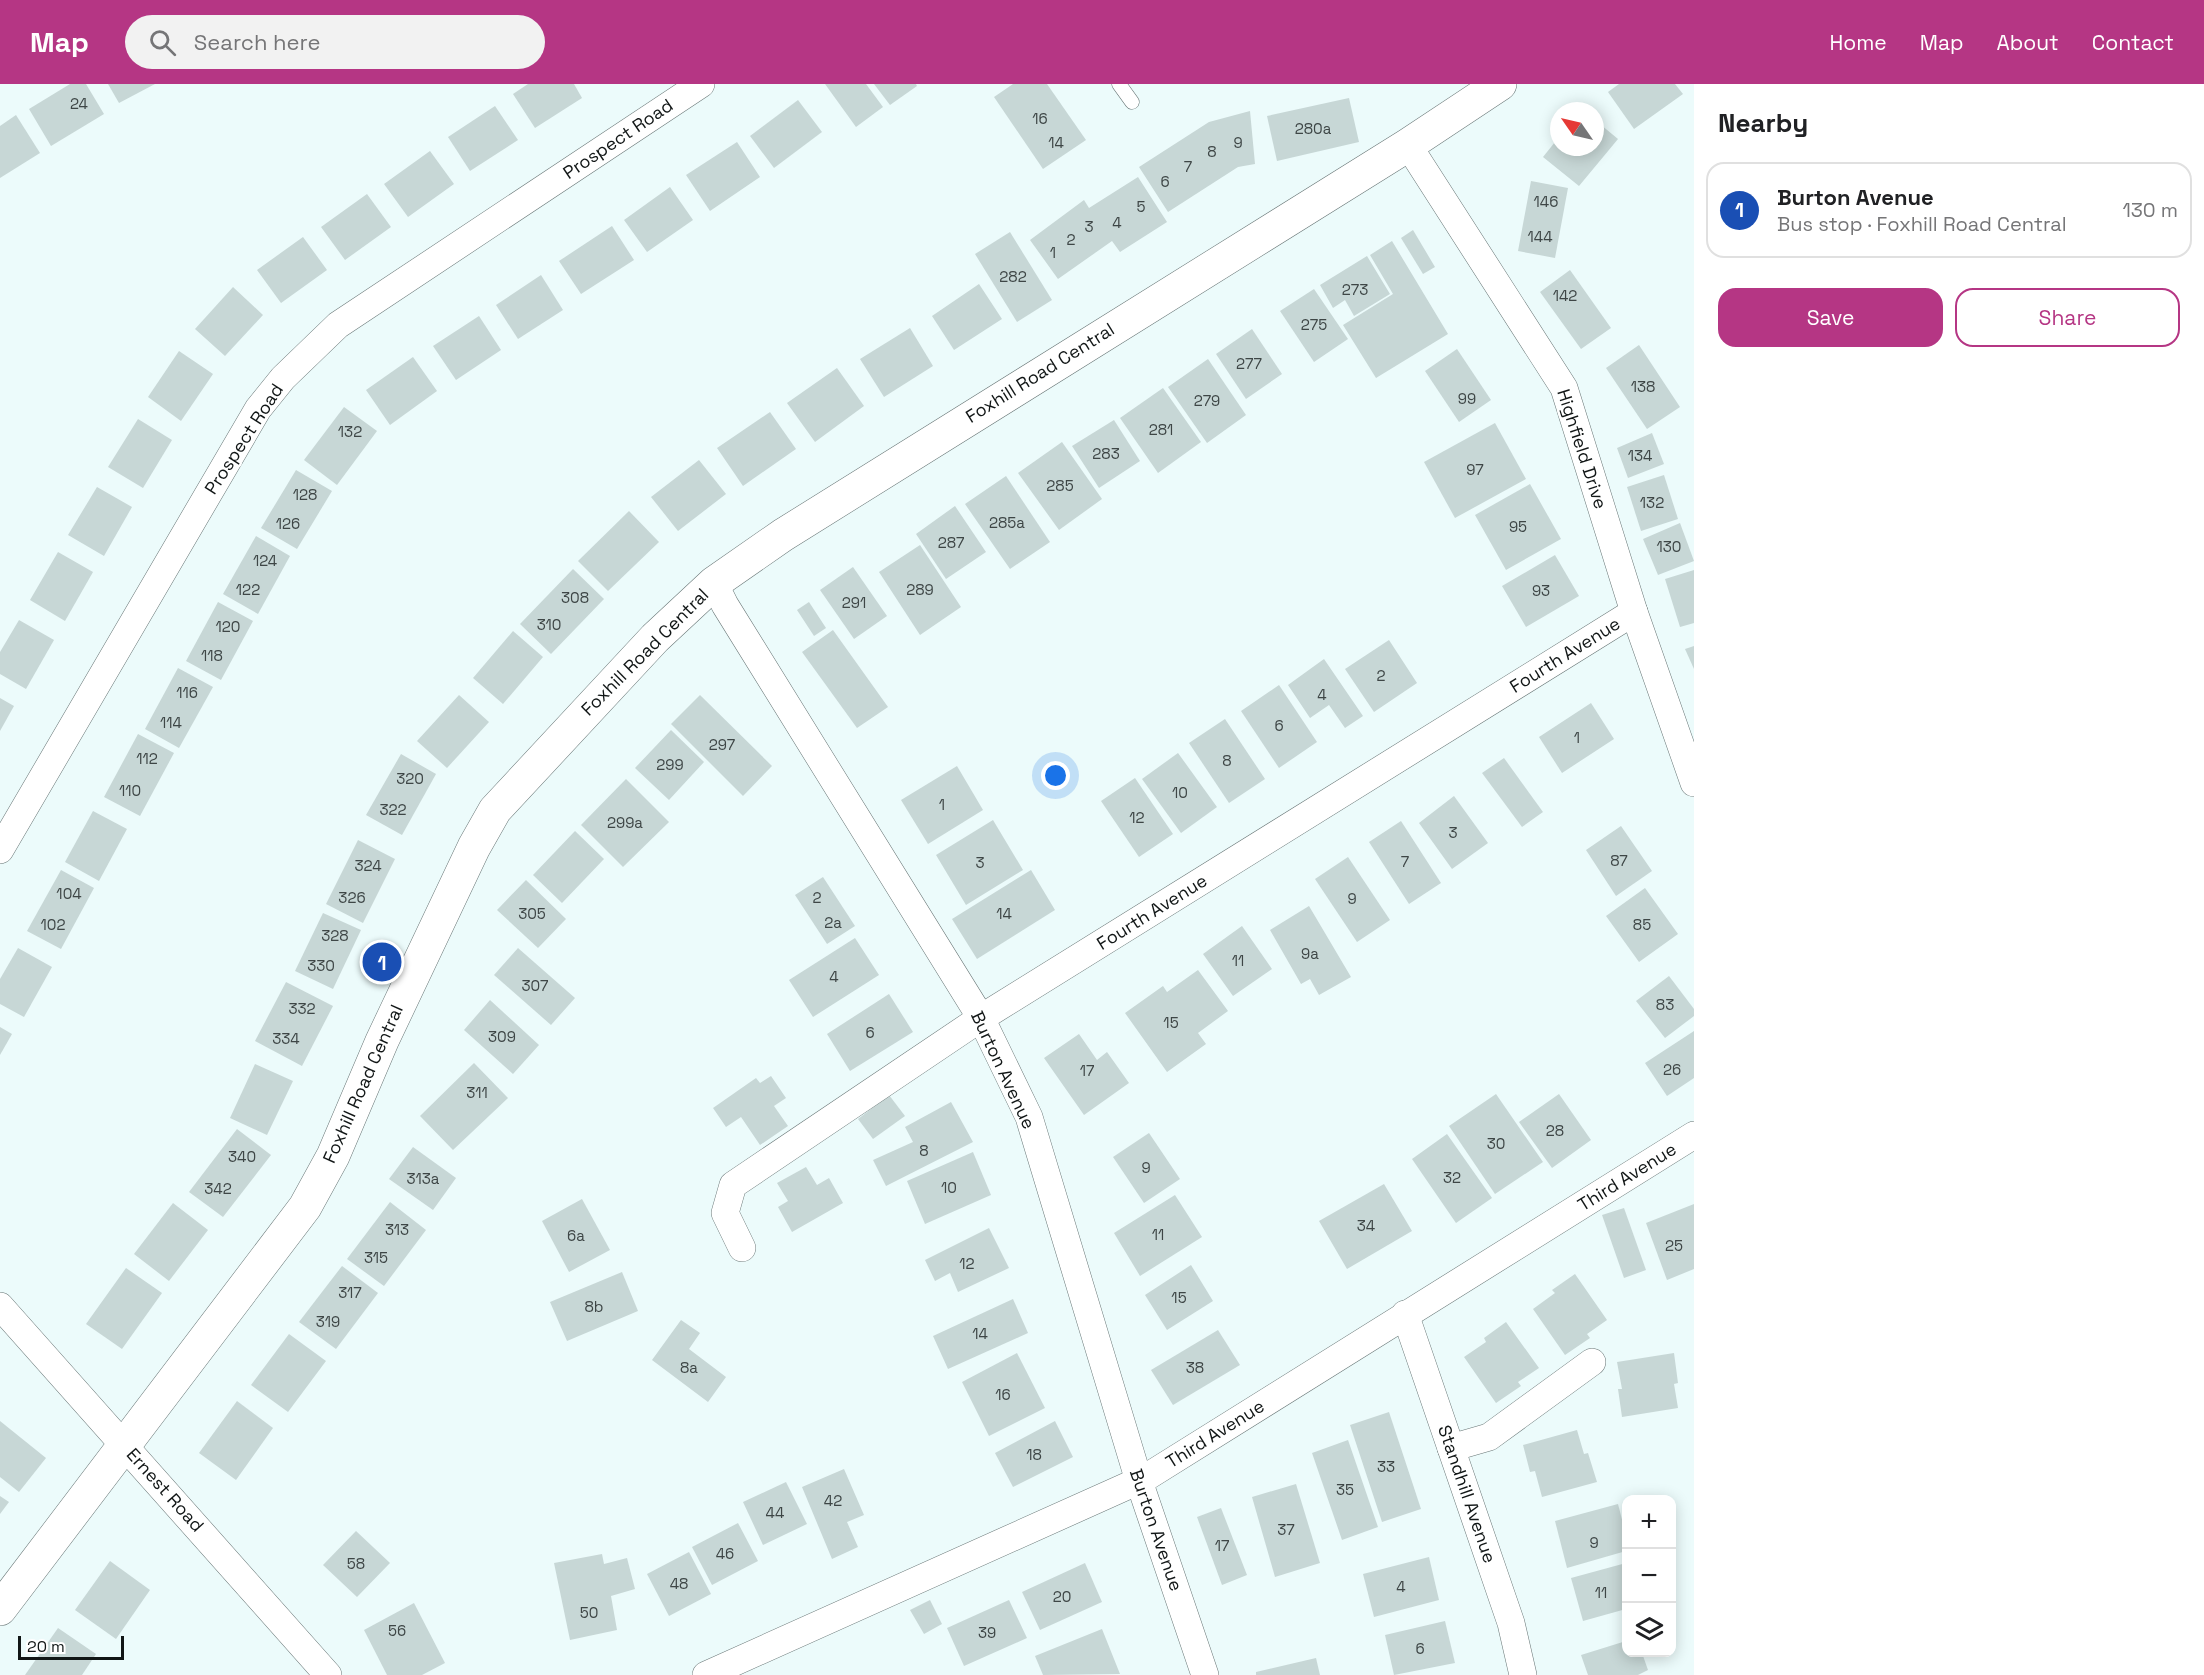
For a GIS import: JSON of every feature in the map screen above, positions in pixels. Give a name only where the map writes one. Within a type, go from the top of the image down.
[{"type":"street","name":"Prospect Road","points":[[0,850],[258,409],[283,378],[338,325],[702,84]]},
{"type":"street","name":"Foxhill Road Central","points":[[0,1609],[305,1207],[333,1156],[382,1041],[474,847],[495,810],[655,638],[714,583],[903,458],[1408,145],[1500,84]]},
{"type":"street","name":"Highfield Drive","points":[[1408,145],[1564,388],[1634,612],[1694,783]]},
{"type":"street","name":"Burton Avenue","points":[[714,583],[731,615],[981,1018],[1029,1117],[1138,1481],[1205,1675]]},
{"type":"street","name":"Fourth Avenue","points":[[742,1248],[725,1213],[733,1185],[981,1018],[1634,612]]},
{"type":"street","name":"Third Avenue","points":[[706,1675],[1138,1481],[1694,1136]]},
{"type":"street","name":"Ernest Road","points":[[0,1306],[328,1675]]},
{"type":"street","name":"Standhill Avenue","points":[[1405,1314],[1511,1623],[1523,1675]]},
{"type":"street","points":[[1451,1449],[1489,1437],[1592,1362]]},
{"type":"lane","points":[[1119,84],[1132,102]]},
{"type":"building","points":[[70,84],[86,84],[104,114],[51,146],[29,109]]},
{"type":"building","points":[[108,84],[155,84],[119,103]]},
{"type":"building","points":[[528,84],[574,84],[582,98],[535,128],[513,94]]},
{"type":"building","points":[[825,84],[866,84],[883,107],[856,127]]},
{"type":"building","points":[[874,84],[916,84],[917,86],[890,105]]},
{"type":"building","points":[[1013,84],[1047,84],[1086,140],[1043,169],[994,97]]},
{"type":"building","points":[[1619,84],[1675,84],[1683,94],[1634,129],[1608,92]]},
{"type":"building","points":[[1349,98],[1359,142],[1277,161],[1267,116]]},
{"type":"building","points":[[798,100],[822,132],[774,168],[750,136]]},
{"type":"building","points":[[495,106],[518,140],[470,171],[448,137]]},
{"type":"building","points":[[1250,111],[1255,164],[1238,167],[1168,212],[1139,167],[1209,122]]},
{"type":"building","points":[[16,115],[40,153],[0,178],[0,126]]},
{"type":"building","points":[[1604,127],[1618,139],[1604,156]]},
{"type":"building","points":[[737,142],[760,177],[710,211],[686,175]]},
{"type":"building","points":[[1550,148],[1550,156],[1604,156],[1579,186],[1543,157]]},
{"type":"building","points":[[430,151],[454,184],[408,217],[384,184]]},
{"type":"building","points":[[1138,177],[1167,222],[1120,252],[1112,241],[1058,279],[1030,240],[1084,200],[1089,208]]},
{"type":"building","points":[[1531,181],[1568,188],[1555,258],[1518,251]]},
{"type":"building","points":[[670,187],[693,220],[647,252],[624,220]]},
{"type":"building","points":[[367,194],[391,227],[345,260],[321,227]]},
{"type":"building","points":[[612,226],[634,260],[581,294],[559,261]]},
{"type":"building","points":[[1413,230],[1435,267],[1423,274],[1401,238]]},
{"type":"building","points":[[1010,232],[1052,300],[1017,322],[975,254]]},
{"type":"building","points":[[303,237],[327,270],[281,303],[257,270]]},
{"type":"building","points":[[1392,241],[1448,334],[1376,378],[1343,325],[1393,294],[1370,255]]},
{"type":"building","points":[[1367,256],[1390,294],[1354,316],[1345,300],[1333,308],[1320,285]]},
{"type":"building","points":[[1570,270],[1611,328],[1581,349],[1540,292]]},
{"type":"building","points":[[541,275],[563,310],[518,339],[496,305]]},
{"type":"building","points":[[979,284],[1002,319],[954,350],[932,316]]},
{"type":"building","points":[[233,287],[263,315],[225,356],[195,329]]},
{"type":"building","points":[[1314,289],[1348,339],[1314,362],[1280,311]]},
{"type":"building","points":[[479,316],[501,350],[456,380],[433,346]]},
{"type":"building","points":[[910,328],[933,366],[884,397],[860,359]]},
{"type":"building","points":[[1252,329],[1282,374],[1246,399],[1216,354]]},
{"type":"building","points":[[1639,345],[1680,407],[1647,429],[1606,368]]},
{"type":"building","points":[[1457,349],[1491,400],[1459,422],[1425,371]]},
{"type":"building","points":[[179,351],[213,374],[181,421],[148,397]]},
{"type":"building","points":[[413,357],[437,391],[390,425],[366,390]]},
{"type":"building","points":[[1208,359],[1246,415],[1207,443],[1168,387]]},
{"type":"building","points":[[837,368],[864,406],[815,442],[787,403]]},
{"type":"building","points":[[1163,388],[1201,442],[1158,473],[1120,418]]},
{"type":"building","points":[[344,407],[377,431],[337,485],[304,460]]},
{"type":"building","points":[[770,412],[796,449],[743,486],[717,448]]},
{"type":"building","points":[[138,419],[172,440],[143,488],[108,467]]},
{"type":"building","points":[[1114,420],[1140,461],[1099,488],[1072,446]]},
{"type":"building","points":[[1495,423],[1526,479],[1455,518],[1424,462]]},
{"type":"building","points":[[1652,433],[1664,464],[1628,478],[1617,448]]},
{"type":"building","points":[[1062,442],[1102,499],[1059,530],[1018,473]]},
{"type":"building","points":[[699,460],[726,494],[678,531],[651,497]]},
{"type":"building","points":[[296,470],[332,491],[297,549],[261,528]]},
{"type":"building","points":[[1664,475],[1678,519],[1641,531],[1627,487]]},
{"type":"building","points":[[1006,476],[1050,542],[1010,569],[965,504]]},
{"type":"building","points":[[1530,484],[1561,539],[1506,570],[1475,515]]},
{"type":"building","points":[[97,487],[132,507],[104,556],[68,535]]},
{"type":"building","points":[[955,506],[986,552],[946,579],[916,534]]},
{"type":"building","points":[[629,511],[659,542],[608,591],[578,561]]},
{"type":"building","points":[[1680,523],[1694,561],[1658,575],[1643,539]]},
{"type":"building","points":[[256,536],[290,556],[258,614],[223,594]]},
{"type":"building","points":[[920,545],[961,607],[920,635],[879,572]]},
{"type":"building","points":[[58,552],[93,572],[65,621],[30,600]]},
{"type":"building","points":[[1555,555],[1579,596],[1526,627],[1502,586]]},
{"type":"building","points":[[853,567],[887,616],[854,639],[820,590]]},
{"type":"building","points":[[573,569],[604,599],[551,654],[520,624]]},
{"type":"building","points":[[1694,570],[1694,623],[1680,627],[1665,579]]},
{"type":"building","points":[[218,602],[253,621],[221,680],[186,661]]},
{"type":"building","points":[[809,602],[826,628],[814,636],[797,610]]},
{"type":"building","points":[[19,620],[54,640],[26,689],[0,674],[0,652]]},
{"type":"building","points":[[833,630],[888,707],[857,728],[802,652]]},
{"type":"building","points":[[513,631],[543,657],[503,704],[473,678]]},
{"type":"building","points":[[1389,640],[1417,683],[1374,712],[1345,669]]},
{"type":"building","points":[[1694,646],[1694,669],[1685,649]]},
{"type":"building","points":[[1324,659],[1363,716],[1345,728],[1329,705],[1310,718],[1288,685]]},
{"type":"building","points":[[178,668],[213,687],[179,748],[145,729]]},
{"type":"building","points":[[1279,685],[1317,742],[1279,768],[1241,711]]},
{"type":"building","points":[[459,695],[489,722],[447,768],[417,741]]},
{"type":"building","points":[[700,695],[772,766],[743,796],[671,724]]},
{"type":"building","points":[[0,698],[14,706],[0,731]]},
{"type":"building","points":[[1591,703],[1614,739],[1562,773],[1539,737]]},
{"type":"building","points":[[1225,719],[1265,779],[1229,803],[1189,743]]},
{"type":"building","points":[[671,730],[704,762],[669,800],[635,768]]},
{"type":"building","points":[[138,734],[174,753],[140,816],[104,797]]},
{"type":"building","points":[[1178,753],[1217,807],[1181,833],[1142,779]]},
{"type":"building","points":[[401,754],[436,774],[402,835],[366,815]]},
{"type":"building","points":[[1504,758],[1543,812],[1522,827],[1482,773]]},
{"type":"building","points":[[957,766],[983,810],[928,844],[901,800]]},
{"type":"building","points":[[1135,778],[1173,834],[1139,857],[1101,801]]},
{"type":"building","points":[[626,779],[669,822],[623,867],[581,825]]},
{"type":"building","points":[[1454,796],[1488,843],[1452,869],[1419,823]]},
{"type":"building","points":[[93,811],[127,829],[99,881],[65,862]]},
{"type":"building","points":[[993,820],[1023,870],[966,905],[936,855]]},
{"type":"building","points":[[1401,821],[1441,883],[1409,904],[1369,842]]},
{"type":"building","points":[[1621,826],[1652,871],[1616,896],[1586,850]]},
{"type":"building","points":[[575,831],[604,859],[562,903],[533,875]]},
{"type":"building","points":[[358,840],[395,859],[363,923],[326,904]]},
{"type":"building","points":[[1348,857],[1390,920],[1357,942],[1315,879]]},
{"type":"building","points":[[61,870],[94,888],[61,949],[27,931]]},
{"type":"building","points":[[1031,870],[1055,910],[977,959],[952,919]]},
{"type":"building","points":[[823,877],[855,926],[827,944],[795,895]]},
{"type":"building","points":[[526,880],[566,919],[538,948],[497,910]]},
{"type":"building","points":[[1645,888],[1678,934],[1639,962],[1606,916]]},
{"type":"building","points":[[1309,906],[1351,977],[1319,995],[1310,979],[1301,984],[1270,930]]},
{"type":"building","points":[[323,913],[361,930],[333,989],[295,971]]},
{"type":"building","points":[[1242,926],[1272,969],[1233,996],[1203,954]]},
{"type":"building","points":[[855,938],[879,975],[813,1017],[789,980]]},
{"type":"building","points":[[18,948],[52,967],[24,1017],[0,1004],[0,979]]},
{"type":"building","points":[[518,948],[575,998],[551,1025],[494,975]]},
{"type":"building","points":[[1198,970],[1228,1011],[1198,1033],[1206,1044],[1167,1072],[1125,1013],[1163,986],[1167,992]]},
{"type":"building","points":[[1669,976],[1694,1009],[1694,1016],[1665,1038],[1636,1001]]},
{"type":"building","points":[[286,982],[333,1006],[302,1066],[255,1041]]},
{"type":"building","points":[[889,994],[913,1032],[850,1071],[827,1034]]},
{"type":"building","points":[[490,1000],[539,1045],[513,1074],[464,1030]]},
{"type":"building","points":[[0,1027],[12,1034],[0,1055]]},
{"type":"building","points":[[1694,1031],[1694,1078],[1667,1096],[1645,1063]]},
{"type":"building","points":[[1079,1034],[1097,1060],[1107,1052],[1129,1083],[1084,1115],[1044,1058]]},
{"type":"building","points":[[474,1063],[508,1098],[453,1150],[420,1116]]},
{"type":"building","points":[[255,1064],[293,1081],[267,1135],[230,1118]]},
{"type":"building","points":[[771,1076],[786,1098],[774,1106],[788,1126],[760,1145],[741,1117],[726,1127],[713,1108],[756,1078],[760,1083]]},
{"type":"building","points":[[1496,1094],[1543,1162],[1495,1194],[1449,1126]]},
{"type":"building","points":[[1559,1094],[1591,1140],[1552,1168],[1519,1122]]},
{"type":"building","points":[[889,1095],[905,1116],[873,1139],[858,1119]]},
{"type":"building","points":[[951,1102],[973,1142],[886,1186],[873,1160],[913,1142],[905,1127]]},
{"type":"building","points":[[237,1129],[271,1155],[223,1217],[189,1192]]},
{"type":"building","points":[[1149,1133],[1180,1179],[1144,1203],[1113,1157]]},
{"type":"building","points":[[1447,1134],[1492,1198],[1456,1223],[1412,1159]]},
{"type":"building","points":[[413,1147],[456,1178],[433,1210],[389,1179]]},
{"type":"building","points":[[973,1152],[991,1195],[925,1224],[907,1181]]},
{"type":"building","points":[[806,1167],[817,1185],[829,1178],[843,1203],[792,1232],[778,1207],[788,1201],[777,1183]]},
{"type":"building","points":[[1384,1184],[1412,1231],[1347,1269],[1319,1221]]},
{"type":"building","points":[[1175,1195],[1202,1237],[1140,1276],[1114,1233]]},
{"type":"building","points":[[582,1199],[610,1250],[569,1272],[542,1221]]},
{"type":"building","points":[[390,1202],[426,1230],[384,1286],[347,1259]]},
{"type":"building","points":[[173,1203],[208,1230],[169,1281],[134,1254]]},
{"type":"building","points":[[1694,1204],[1694,1269],[1667,1280],[1646,1223]]},
{"type":"building","points":[[1624,1208],[1646,1270],[1624,1278],[1602,1215]]},
{"type":"building","points":[[989,1228],[1009,1268],[958,1292],[950,1273],[935,1281],[925,1260]]},
{"type":"building","points":[[1191,1265],[1213,1301],[1167,1330],[1145,1295]]},
{"type":"building","points":[[342,1266],[378,1293],[336,1349],[299,1322]]},
{"type":"building","points":[[126,1268],[162,1293],[122,1349],[86,1324]]},
{"type":"building","points":[[622,1272],[638,1311],[567,1341],[550,1302]]},
{"type":"building","points":[[1575,1274],[1607,1320],[1587,1334],[1590,1338],[1565,1355],[1533,1309],[1555,1293],[1552,1290]]},
{"type":"building","points":[[1013,1299],[1028,1333],[948,1369],[933,1336]]},
{"type":"building","points":[[681,1320],[700,1333],[689,1349],[726,1377],[708,1402],[652,1360]]},
{"type":"building","points":[[1506,1322],[1539,1368],[1518,1382],[1521,1386],[1496,1403],[1464,1357],[1486,1342],[1484,1338]]},
{"type":"building","points":[[1218,1330],[1240,1365],[1173,1405],[1151,1370]]},
{"type":"building","points":[[289,1334],[326,1361],[288,1412],[251,1385]]},
{"type":"building","points":[[1017,1353],[1045,1408],[989,1436],[962,1382]]},
{"type":"building","points":[[1674,1353],[1678,1383],[1674,1384],[1678,1408],[1622,1417],[1618,1389],[1622,1389],[1617,1362]]},
{"type":"building","points":[[237,1401],[273,1428],[236,1480],[199,1453]]},
{"type":"building","points":[[1389,1412],[1421,1509],[1382,1522],[1350,1425]]},
{"type":"building","points":[[0,1421],[46,1458],[19,1492],[0,1477]]},
{"type":"building","points":[[1055,1421],[1073,1457],[1013,1487],[995,1453]]},
{"type":"building","points":[[1577,1430],[1584,1454],[1588,1453],[1597,1482],[1542,1497],[1535,1471],[1530,1472],[1523,1445]]},
{"type":"building","points":[[1348,1440],[1378,1527],[1342,1540],[1312,1453]]},
{"type":"building","points":[[844,1469],[864,1515],[847,1522],[858,1547],[832,1559],[802,1487]]},
{"type":"building","points":[[786,1482],[807,1524],[763,1545],[743,1502]]},
{"type":"building","points":[[1296,1484],[1320,1563],[1275,1577],[1252,1497]]},
{"type":"building","points":[[0,1496],[9,1502],[0,1514]]},
{"type":"building","points":[[1618,1504],[1622,1520],[1622,1552],[1567,1568],[1555,1521]]},
{"type":"building","points":[[1221,1508],[1247,1575],[1222,1585],[1197,1517]]},
{"type":"building","points":[[738,1523],[758,1561],[712,1585],[692,1547]]},
{"type":"building","points":[[356,1531],[390,1563],[357,1597],[323,1565]]},
{"type":"building","points":[[689,1552],[711,1594],[669,1616],[647,1574]]},
{"type":"building","points":[[602,1554],[604,1564],[627,1558],[635,1589],[611,1596],[617,1630],[570,1640],[554,1563]]},
{"type":"building","points":[[1429,1557],[1439,1600],[1374,1617],[1363,1574]]},
{"type":"building","points":[[110,1561],[150,1590],[116,1639],[75,1610]]},
{"type":"building","points":[[1085,1563],[1102,1602],[1040,1630],[1022,1592]]},
{"type":"building","points":[[1622,1564],[1622,1610],[1583,1621],[1571,1578]]},
{"type":"building","points":[[930,1600],[942,1624],[924,1634],[910,1610]]},
{"type":"building","points":[[1009,1600],[1027,1638],[964,1666],[947,1628]]},
{"type":"building","points":[[414,1603],[445,1663],[422,1675],[387,1675],[364,1630]]},
{"type":"building","points":[[1445,1621],[1455,1663],[1394,1675],[1385,1635]]},
{"type":"building","points":[[58,1628],[96,1654],[82,1675],[25,1675]]},
{"type":"building","points":[[1102,1629],[1120,1674],[1043,1675],[1035,1656]]},
{"type":"building","points":[[1622,1642],[1622,1657],[1643,1657],[1648,1670],[1638,1675],[1588,1675],[1581,1655]]},
{"type":"building","points":[[1316,1658],[1320,1675],[1256,1675],[1256,1672]]},
{"type":"place","name":"Burton Avenue","points":[[382,962]]}]
